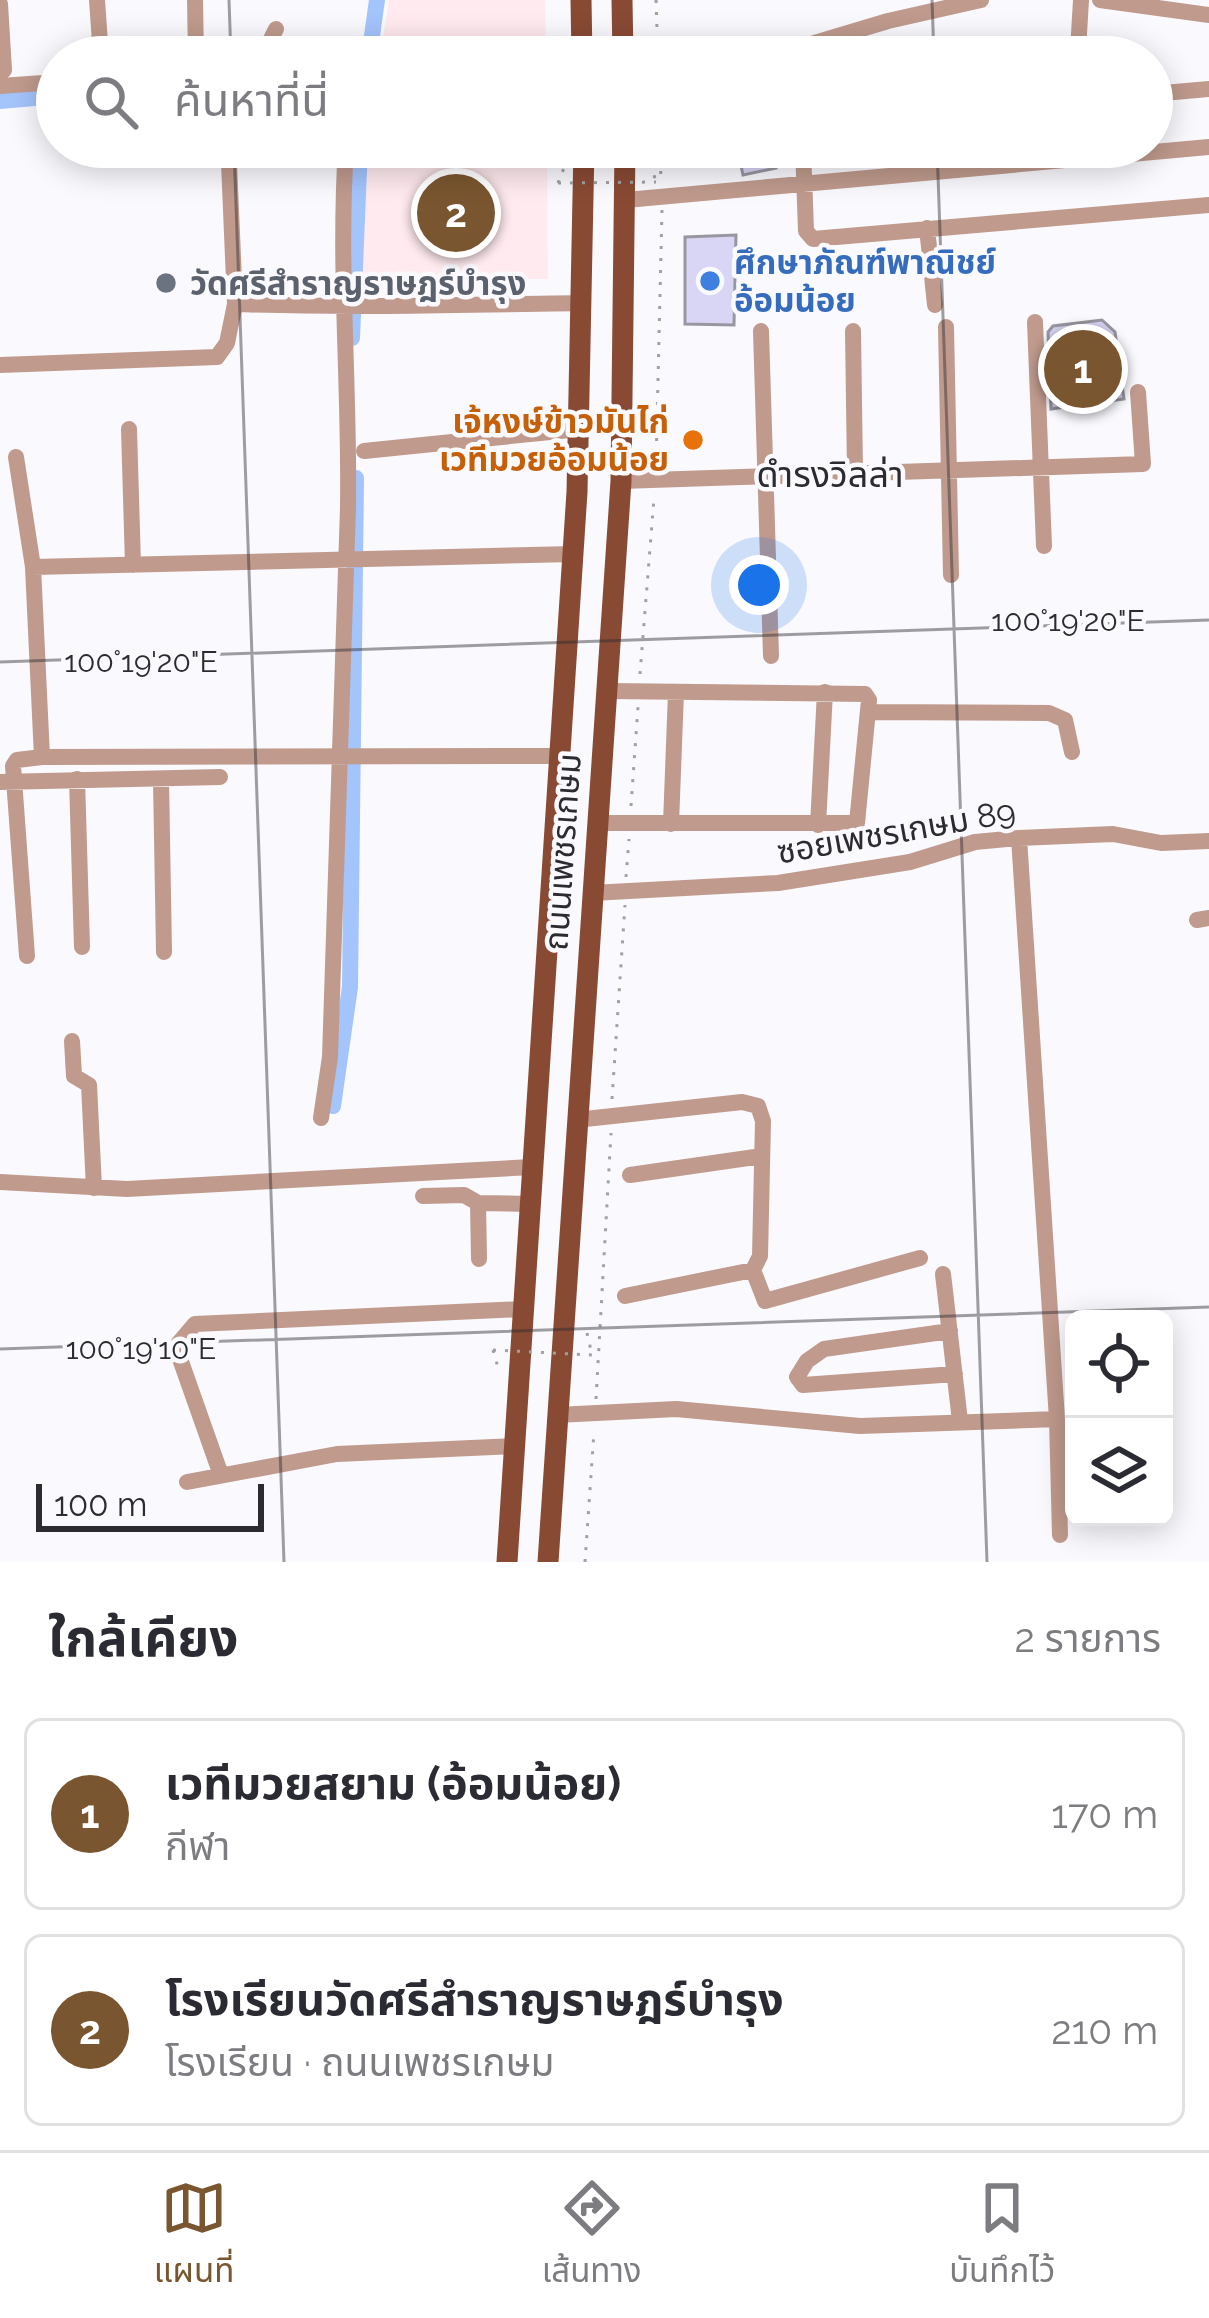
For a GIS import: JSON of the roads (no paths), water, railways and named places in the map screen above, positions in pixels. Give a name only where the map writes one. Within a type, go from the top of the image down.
[{"type":"main road","points":[[581,0],[582,36]]},
{"type":"main road","points":[[622,0],[623,36]]},
{"type":"main road","name":"ถนนเพชรเกษม","points":[[506,1562],[574,554],[584,168]]},
{"type":"main road","name":"ถนนเพชรเกษม","points":[[548,1562],[621,481],[625,168]]},
{"type":"main road","points":[[584,204],[626,200]]},
{"type":"main road","points":[[582,372],[624,370]]},
{"type":"street","points":[[97,0],[100,36]]},
{"type":"street","points":[[195,0],[196,36]]},
{"type":"street","points":[[838,36],[981,0]]},
{"type":"street","points":[[1079,36],[1082,0]]},
{"type":"street","points":[[1100,0],[1209,15]]},
{"type":"street","points":[[0,4],[4,70],[0,73]]},
{"type":"street","points":[[272,36],[276,29]]},
{"type":"street","points":[[0,86],[36,83]]},
{"type":"street","points":[[1173,92],[1209,89]]},
{"type":"street","points":[[1173,150],[1209,147]]},
{"type":"street","points":[[0,365],[217,357],[226,343],[235,304],[230,168]]},
{"type":"street","points":[[321,1118],[330,1057],[353,561],[347,168]]},
{"type":"street","points":[[805,168],[806,230],[813,239],[1209,205]]},
{"type":"street","points":[[626,200],[659,190],[806,186],[992,168]]},
{"type":"street","points":[[927,228],[935,305]]},
{"type":"street","points":[[235,304],[583,303]]},
{"type":"street","points":[[1035,322],[1044,546]]},
{"type":"street","points":[[946,327],[951,575]]},
{"type":"street","points":[[761,331],[771,656]]},
{"type":"street","points":[[853,331],[856,473]]},
{"type":"street","points":[[621,481],[1143,464],[1138,392]]},
{"type":"street","points":[[129,429],[134,565]]},
{"type":"street","points":[[364,451],[580,429]]},
{"type":"street","points":[[16,457],[33,566],[43,757]]},
{"type":"street","points":[[33,566],[574,554]]},
{"type":"street","points":[[597,823],[818,825],[854,824],[860,819],[869,700],[865,694],[608,692]]},
{"type":"street","points":[[670,824],[676,692]]},
{"type":"street","points":[[818,825],[825,692]]},
{"type":"street","points":[[868,712],[1048,713],[1065,720],[1072,752]]},
{"type":"street","points":[[27,956],[7,781],[17,760],[561,756]]},
{"type":"street","points":[[7,781],[220,777]]},
{"type":"street","points":[[77,779],[82,947]]},
{"type":"street","points":[[160,779],[164,952]]},
{"type":"street","name":"ซอยเพชรเกษม 89","points":[[592,893],[778,883],[910,862],[975,842],[1019,838],[1113,834],[1161,843],[1209,841]]},
{"type":"street","points":[[1019,838],[1057,1419],[1060,1535]]},
{"type":"street","points":[[72,1041],[74,1076],[88,1085],[94,1188]]},
{"type":"street","points":[[576,1120],[742,1102],[758,1106],[763,1121],[760,1256],[753,1270],[765,1301],[920,1258]]},
{"type":"street","points":[[630,1175],[762,1156]]},
{"type":"street","points":[[0,1182],[94,1188],[532,1167]]},
{"type":"street","points":[[423,1196],[464,1195],[478,1203],[530,1204]]},
{"type":"street","points":[[478,1203],[479,1259]]},
{"type":"street","points":[[625,1295],[753,1270]]},
{"type":"street","points":[[943,1274],[960,1420]]},
{"type":"street","points":[[221,1475],[179,1356],[178,1344],[195,1324],[523,1310]]},
{"type":"street","points":[[950,1331],[824,1349],[807,1361],[797,1377],[803,1384],[827,1385],[955,1374]]},
{"type":"street","points":[[557,1415],[676,1408],[860,1426],[1057,1419]]},
{"type":"street","points":[[187,1481],[337,1454],[514,1446]]},
{"type":"waterway","points":[[372,36],[377,0]]},
{"type":"waterway","points":[[0,101],[36,98]]},
{"type":"waterway","points":[[352,338],[359,168]]},
{"type":"waterway","points":[[333,1106],[350,987],[356,478]]},
{"type":"place","name":"โรงเรียนวัดศรีสําราญราษฎร์บํารุง","points":[[456,213]]},
{"type":"place","name":"ศึกษาภัณฑ์พาณิชย์ อ้อมน้อย","points":[[710,281]]},
{"type":"place","name":"วัดศรีสําราญราษฎร์บํารุง","points":[[166,283]]},
{"type":"place","name":"เวทีมวยสยาม (อ้อมน้อย)","points":[[1083,369]]},
{"type":"place","name":"เจ้หงษ์ข้าวมันไก่ เวทีมวยอ้อมน้อย","points":[[693,440]]},
{"type":"district","name":"ดำรงวิลล่า","points":[[830,474]]}]
